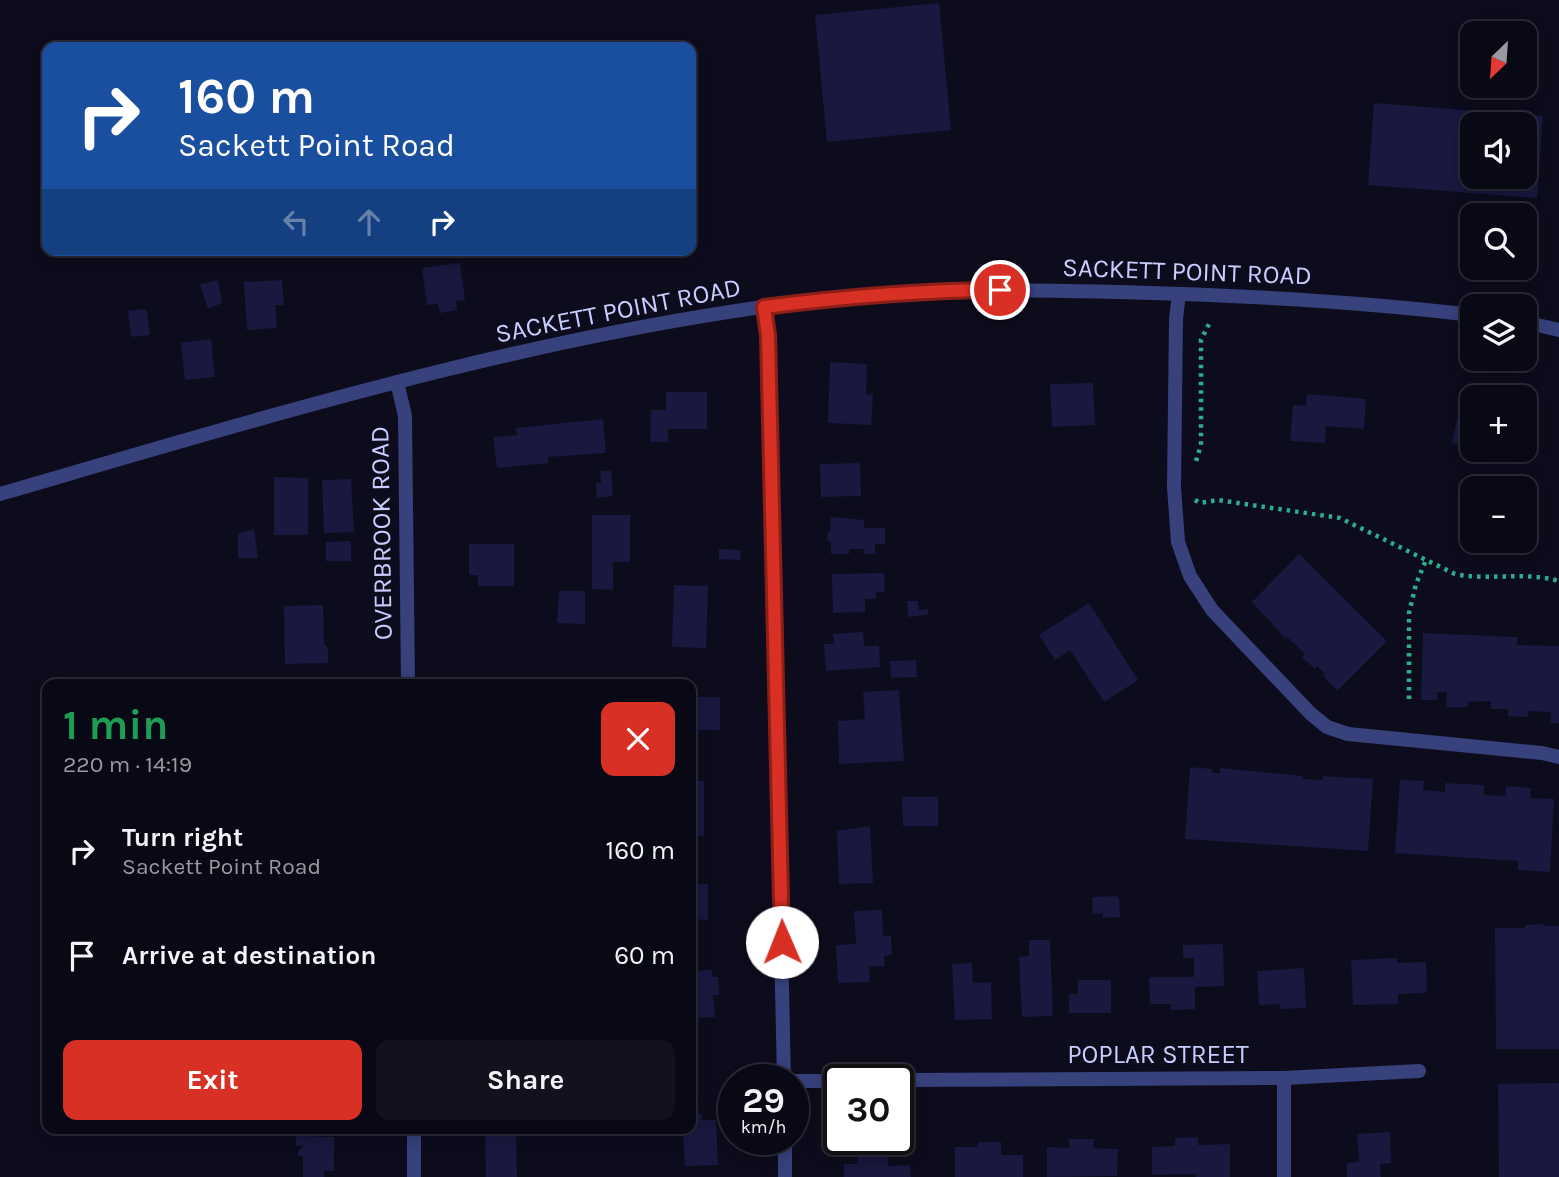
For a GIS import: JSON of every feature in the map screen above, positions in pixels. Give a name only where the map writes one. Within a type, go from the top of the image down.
[{"type":"street","name":"SACKETT POINT ROAD","points":[[0,494],[397,382],[559,345],[764,307],[835,297],[990,290],[1179,294],[1382,304],[1460,314]]},
{"type":"street","points":[[1179,294],[1176,319],[1174,487],[1178,542],[1190,576],[1212,610],[1310,713],[1327,727],[1348,734],[1542,753],[1559,757]]},
{"type":"street","points":[[764,307],[768,335],[785,1064]]},
{"type":"street","points":[[1537,325],[1559,330]]},
{"type":"street","name":"OVERBROOK ROAD","points":[[397,382],[405,416],[408,679]]},
{"type":"street","name":"POPLAR STREET","points":[[914,1080],[1284,1078],[1419,1071]]},
{"type":"street","points":[[1284,1078],[1284,1177]]},
{"type":"street","points":[[414,1134],[414,1177]]},
{"type":"street","points":[[785,1155],[785,1177]]},
{"type":"path","points":[[1195,465],[1201,445],[1201,340],[1211,320]]},
{"type":"path","points":[[1191,491],[1194,499],[1200,503],[1218,500],[1340,518],[1455,574],[1469,577],[1532,576],[1559,581]]},
{"type":"path","points":[[1409,699],[1409,613],[1416,584],[1426,560]]},
{"type":"building","points":[[939,3],[951,130],[827,142],[815,15]]},
{"type":"building","points":[[1374,103],[1491,112],[1460,112],[1460,189],[1537,189],[1537,116],[1543,116],[1537,198],[1368,185]]},
{"type":"building","points":[[460,263],[465,300],[456,301],[457,310],[440,313],[438,304],[427,305],[422,268]]},
{"type":"building","points":[[218,280],[222,303],[208,309],[200,284]]},
{"type":"building","points":[[282,280],[284,305],[275,305],[277,328],[247,330],[244,282]]},
{"type":"building","points":[[128,311],[147,311],[150,335],[133,337]]},
{"type":"building","points":[[211,339],[215,377],[185,380],[181,343]]},
{"type":"building","points":[[830,362],[867,364],[866,394],[873,395],[871,425],[828,423]]},
{"type":"building","points":[[1093,383],[1095,425],[1052,427],[1050,384]]},
{"type":"building","points":[[666,392],[707,392],[707,429],[668,429],[668,442],[650,442],[651,410],[666,410]]},
{"type":"building","points":[[1307,394],[1366,399],[1364,429],[1326,426],[1325,443],[1290,441],[1293,405],[1306,406]]},
{"type":"building","points":[[1460,404],[1460,445],[1452,443]]},
{"type":"building","points":[[603,419],[606,453],[548,457],[548,463],[497,468],[493,437],[517,435],[516,428]]},
{"type":"building","points":[[858,463],[861,496],[821,497],[820,464]]},
{"type":"building","points":[[600,471],[611,471],[613,496],[597,498],[596,483],[601,483]]},
{"type":"building","points":[[274,477],[308,478],[308,535],[274,535]]},
{"type":"building","points":[[351,479],[354,532],[324,533],[322,480]]},
{"type":"building","points":[[592,515],[630,515],[630,562],[613,562],[613,590],[592,589]]},
{"type":"building","points":[[831,517],[864,520],[864,528],[885,528],[885,544],[875,544],[875,554],[864,554],[864,549],[849,549],[849,554],[831,554],[831,543],[827,540],[827,534],[830,531]]},
{"type":"building","points":[[254,529],[258,558],[238,558],[238,534]]},
{"type":"building","points":[[351,541],[351,561],[326,561],[326,542]]},
{"type":"building","points":[[469,544],[514,544],[514,586],[478,586],[478,575],[469,575]]},
{"type":"building","points":[[719,549],[741,550],[740,560],[719,559]]},
{"type":"building","points":[[1299,554],[1387,641],[1337,691],[1323,676],[1325,674],[1302,657],[1305,654],[1287,637],[1286,639],[1252,602]]},
{"type":"building","points":[[884,573],[885,592],[876,592],[876,599],[865,599],[865,612],[833,613],[832,574]]},
{"type":"building","points":[[674,585],[708,586],[706,648],[672,647]]},
{"type":"building","points":[[559,591],[585,591],[585,624],[557,623]]},
{"type":"building","points":[[907,601],[918,601],[919,610],[928,609],[928,615],[908,617]]},
{"type":"building","points":[[1089,603],[1138,680],[1104,702],[1070,650],[1055,660],[1039,635]]},
{"type":"building","points":[[323,605],[324,644],[328,648],[328,663],[285,664],[284,606]]},
{"type":"building","points":[[863,632],[864,646],[879,646],[880,667],[826,671],[824,644],[834,644],[833,634]]},
{"type":"building","points":[[1423,633],[1517,637],[1517,645],[1559,646],[1559,723],[1550,723],[1551,712],[1528,711],[1528,717],[1508,716],[1508,709],[1491,709],[1491,701],[1468,702],[1468,707],[1446,707],[1447,692],[1437,692],[1437,700],[1421,700]]},
{"type":"building","points":[[916,660],[917,677],[891,678],[890,661]]},
{"type":"building","points":[[899,690],[904,761],[839,764],[838,721],[865,719],[863,692]]},
{"type":"building","points":[[696,697],[720,697],[720,730],[696,730]]},
{"type":"building","points":[[1190,767],[1213,769],[1212,773],[1220,773],[1220,768],[1303,776],[1303,779],[1323,780],[1323,776],[1373,779],[1368,851],[1185,839]]},
{"type":"building","points":[[1400,780],[1424,781],[1423,790],[1445,792],[1445,783],[1484,785],[1484,795],[1506,796],[1506,786],[1531,788],[1530,798],[1554,799],[1550,872],[1518,870],[1518,861],[1395,853]]},
{"type":"building","points":[[696,781],[704,781],[704,836],[696,836]]},
{"type":"building","points":[[902,797],[938,797],[938,826],[903,826]]},
{"type":"building","points":[[870,826],[873,883],[839,884],[837,831]]},
{"type":"building","points":[[696,884],[708,884],[708,920],[696,919]]},
{"type":"building","points":[[1092,897],[1119,898],[1120,917],[1103,918],[1102,913],[1093,914]]},
{"type":"building","points":[[882,910],[883,936],[891,936],[892,955],[884,956],[885,966],[869,967],[870,982],[838,983],[836,945],[856,944],[854,911]]},
{"type":"building","points":[[1525,925],[1559,926],[1559,1049],[1496,1049],[1495,928],[1525,928]]},
{"type":"building","points":[[1029,940],[1050,940],[1053,1016],[1022,1017],[1019,957],[1029,956]]},
{"type":"building","points":[[1223,944],[1224,986],[1195,987],[1195,1009],[1171,1010],[1171,1004],[1150,1004],[1149,977],[1194,977],[1194,958],[1183,958],[1183,945]]},
{"type":"building","points":[[1397,958],[1397,963],[1426,962],[1427,990],[1424,993],[1398,994],[1398,1004],[1353,1005],[1351,960]]},
{"type":"building","points":[[972,963],[973,983],[991,982],[992,1019],[955,1020],[952,964]]},
{"type":"building","points":[[1304,968],[1306,1008],[1280,1009],[1280,1004],[1259,1005],[1257,971]]},
{"type":"building","points":[[712,970],[713,977],[718,977],[719,995],[713,995],[715,1017],[696,1018],[696,971]]},
{"type":"building","points":[[1078,980],[1111,980],[1111,1013],[1069,1013],[1069,994],[1078,994]]},
{"type":"building","points":[[1559,1083],[1559,1177],[1499,1177],[1498,1084]]},
{"type":"building","points":[[696,1114],[702,1114],[702,1120],[716,1120],[718,1165],[685,1166],[683,1136],[664,1136],[696,1134]]},
{"type":"building","points":[[1390,1132],[1391,1163],[1380,1164],[1381,1177],[1347,1177],[1347,1163],[1359,1162],[1357,1134]]},
{"type":"building","points":[[485,1134],[516,1134],[517,1177],[486,1177]]},
{"type":"building","points":[[296,1136],[334,1137],[334,1171],[324,1171],[324,1177],[303,1177],[303,1156],[298,1156],[298,1151],[304,1145],[296,1146]]},
{"type":"building","points":[[1198,1137],[1198,1145],[1230,1144],[1230,1177],[1196,1177],[1196,1174],[1152,1175],[1152,1147],[1175,1146],[1175,1138]]},
{"type":"building","points":[[1069,1139],[1094,1139],[1093,1148],[1118,1149],[1117,1176],[1047,1177],[1047,1147],[1069,1148]]},
{"type":"building","points":[[979,1142],[1001,1142],[1001,1155],[1023,1155],[1023,1177],[955,1177],[955,1147],[976,1147]]},
{"type":"building","points":[[857,1155],[888,1155],[888,1166],[910,1165],[911,1177],[844,1177],[844,1164],[858,1164]]},
{"type":"route","points":[[782,942],[768,335],[764,307],[835,297],[903,292],[1000,290]]}]
